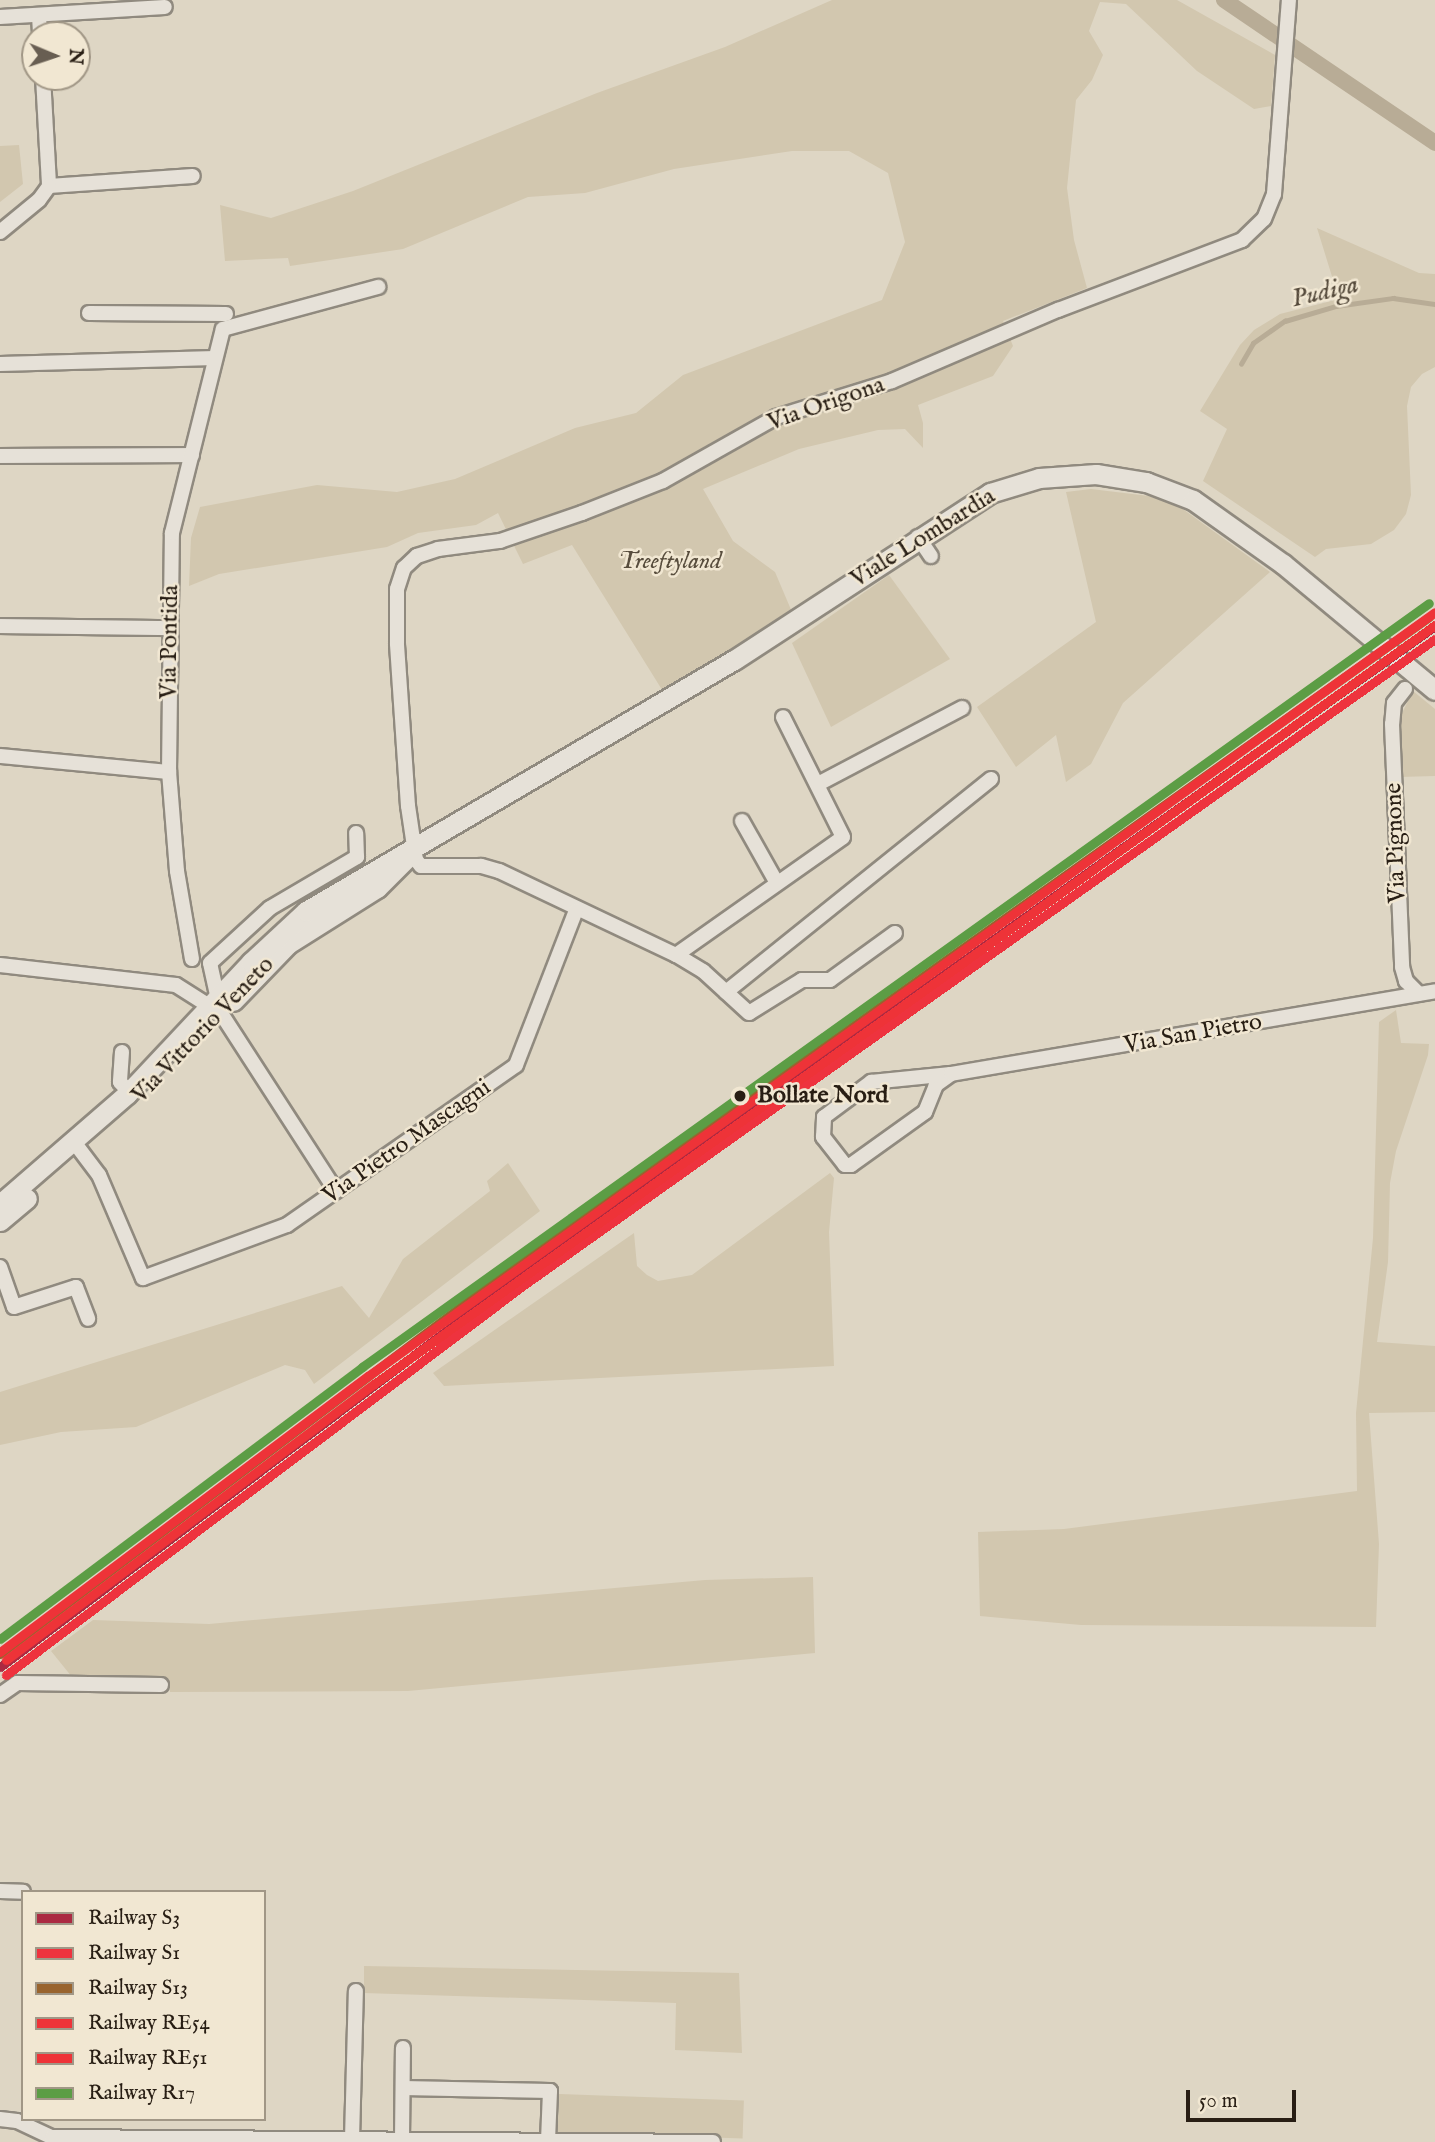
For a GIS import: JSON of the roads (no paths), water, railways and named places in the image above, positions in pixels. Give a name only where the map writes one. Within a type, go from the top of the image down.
[{"type":"street","name":"Via Origona","points":[[414,851],[396,616],[397,589],[404,568],[417,556],[438,549],[500,541],[582,513],[663,481],[776,417],[892,381],[1058,310],[1242,240],[1264,219],[1275,194],[1288,3]]},
{"type":"street","points":[[0,18],[165,7]]},
{"type":"street","points":[[39,15],[39,21]]},
{"type":"street","points":[[0,232],[39,200],[49,186],[44,91]]},
{"type":"street","points":[[49,186],[193,176]]},
{"type":"street","name":"Via Pontida","points":[[192,958],[177,871],[169,772],[172,533],[223,329],[378,286]]},
{"type":"street","points":[[89,313],[226,314]]},
{"type":"street","points":[[0,364],[215,358]]},
{"type":"street","points":[[0,456],[192,455]]},
{"type":"street","name":"Viale Lombardia","points":[[414,851],[734,660],[918,537],[990,493],[1039,478],[1096,474],[1146,482],[1193,500],[1225,520],[1435,690]]},
{"type":"street","points":[[918,537],[931,556]]},
{"type":"street","points":[[0,626],[171,628]]},
{"type":"street","name":"Via Pignone","points":[[1405,689],[1394,703],[1392,724],[1400,940],[1404,974],[1419,994]]},
{"type":"street","points":[[818,784],[962,708]]},
{"type":"street","points":[[676,955],[843,837],[783,717]]},
{"type":"street","points":[[0,756],[169,772]]},
{"type":"street","points":[[726,992],[877,875],[991,779]]},
{"type":"street","points":[[742,821],[777,883]]},
{"type":"street","points":[[336,1191],[216,1006],[210,963],[270,908],[357,857],[356,833]]},
{"type":"street","points":[[414,851],[421,866],[490,868],[676,955],[726,992],[749,1013],[755,1013],[802,980],[830,980],[895,933]]},
{"type":"street","name":"Via Vittorio Veneto","points":[[0,1221],[78,1147],[306,911],[375,867],[414,851]]},
{"type":"street","name":"Via Pietro Mascagni","points":[[78,1147],[112,1200],[143,1278],[288,1225],[516,1065],[576,910]]},
{"type":"street","points":[[0,965],[176,985],[216,1006]]},
{"type":"street","name":"Via San Pietro","points":[[951,1074],[936,1085],[925,1112],[851,1165],[845,1165],[823,1136],[824,1117],[871,1082],[951,1074],[1435,992]]},
{"type":"street","name":"Via Vittorio Veneto","points":[[0,1204],[78,1147],[216,1006]]},
{"type":"street","points":[[122,1052],[120,1082],[129,1092]]},
{"type":"street","points":[[0,1267],[14,1307],[76,1287],[88,1319]]},
{"type":"street","points":[[0,1695],[17,1683],[161,1685]]},
{"type":"street","points":[[0,1891],[21,1892]]},
{"type":"street","points":[[352,2139],[356,1991]]},
{"type":"street","points":[[402,2140],[403,2048]]},
{"type":"street","points":[[403,2088],[550,2091],[548,2141]]},
{"type":"street","points":[[0,2119],[17,2120],[52,2137],[713,2142]]},
{"type":"waterway","points":[[1224,0],[1435,143]]},
{"type":"waterway","name":"Pudiga","points":[[1241,364],[1253,343],[1285,321],[1336,306],[1393,298],[1435,304]]},
{"type":"rail line","name":"R17","points":[[0,1639],[362,1367],[1429,603]]},
{"type":"rail line","name":"RE54","points":[[0,1652],[368,1376],[1435,612]]},
{"type":"rail line","name":"S13","points":[[0,1654],[509,1270],[1429,617]]},
{"type":"rail line","name":"RE51","points":[[6,1660],[374,1384],[1435,625]]},
{"type":"rail line","name":"S3","points":[[0,1667],[515,1279],[1435,626]]},
{"type":"rail line","name":"S1","points":[[6,1675],[521,1287],[1435,639]]},
{"type":"place","name":"Bollate Nord","points":[[740,1096]]},
{"type":"park label","name":"Treeftyland","points":[[670,562]]}]
